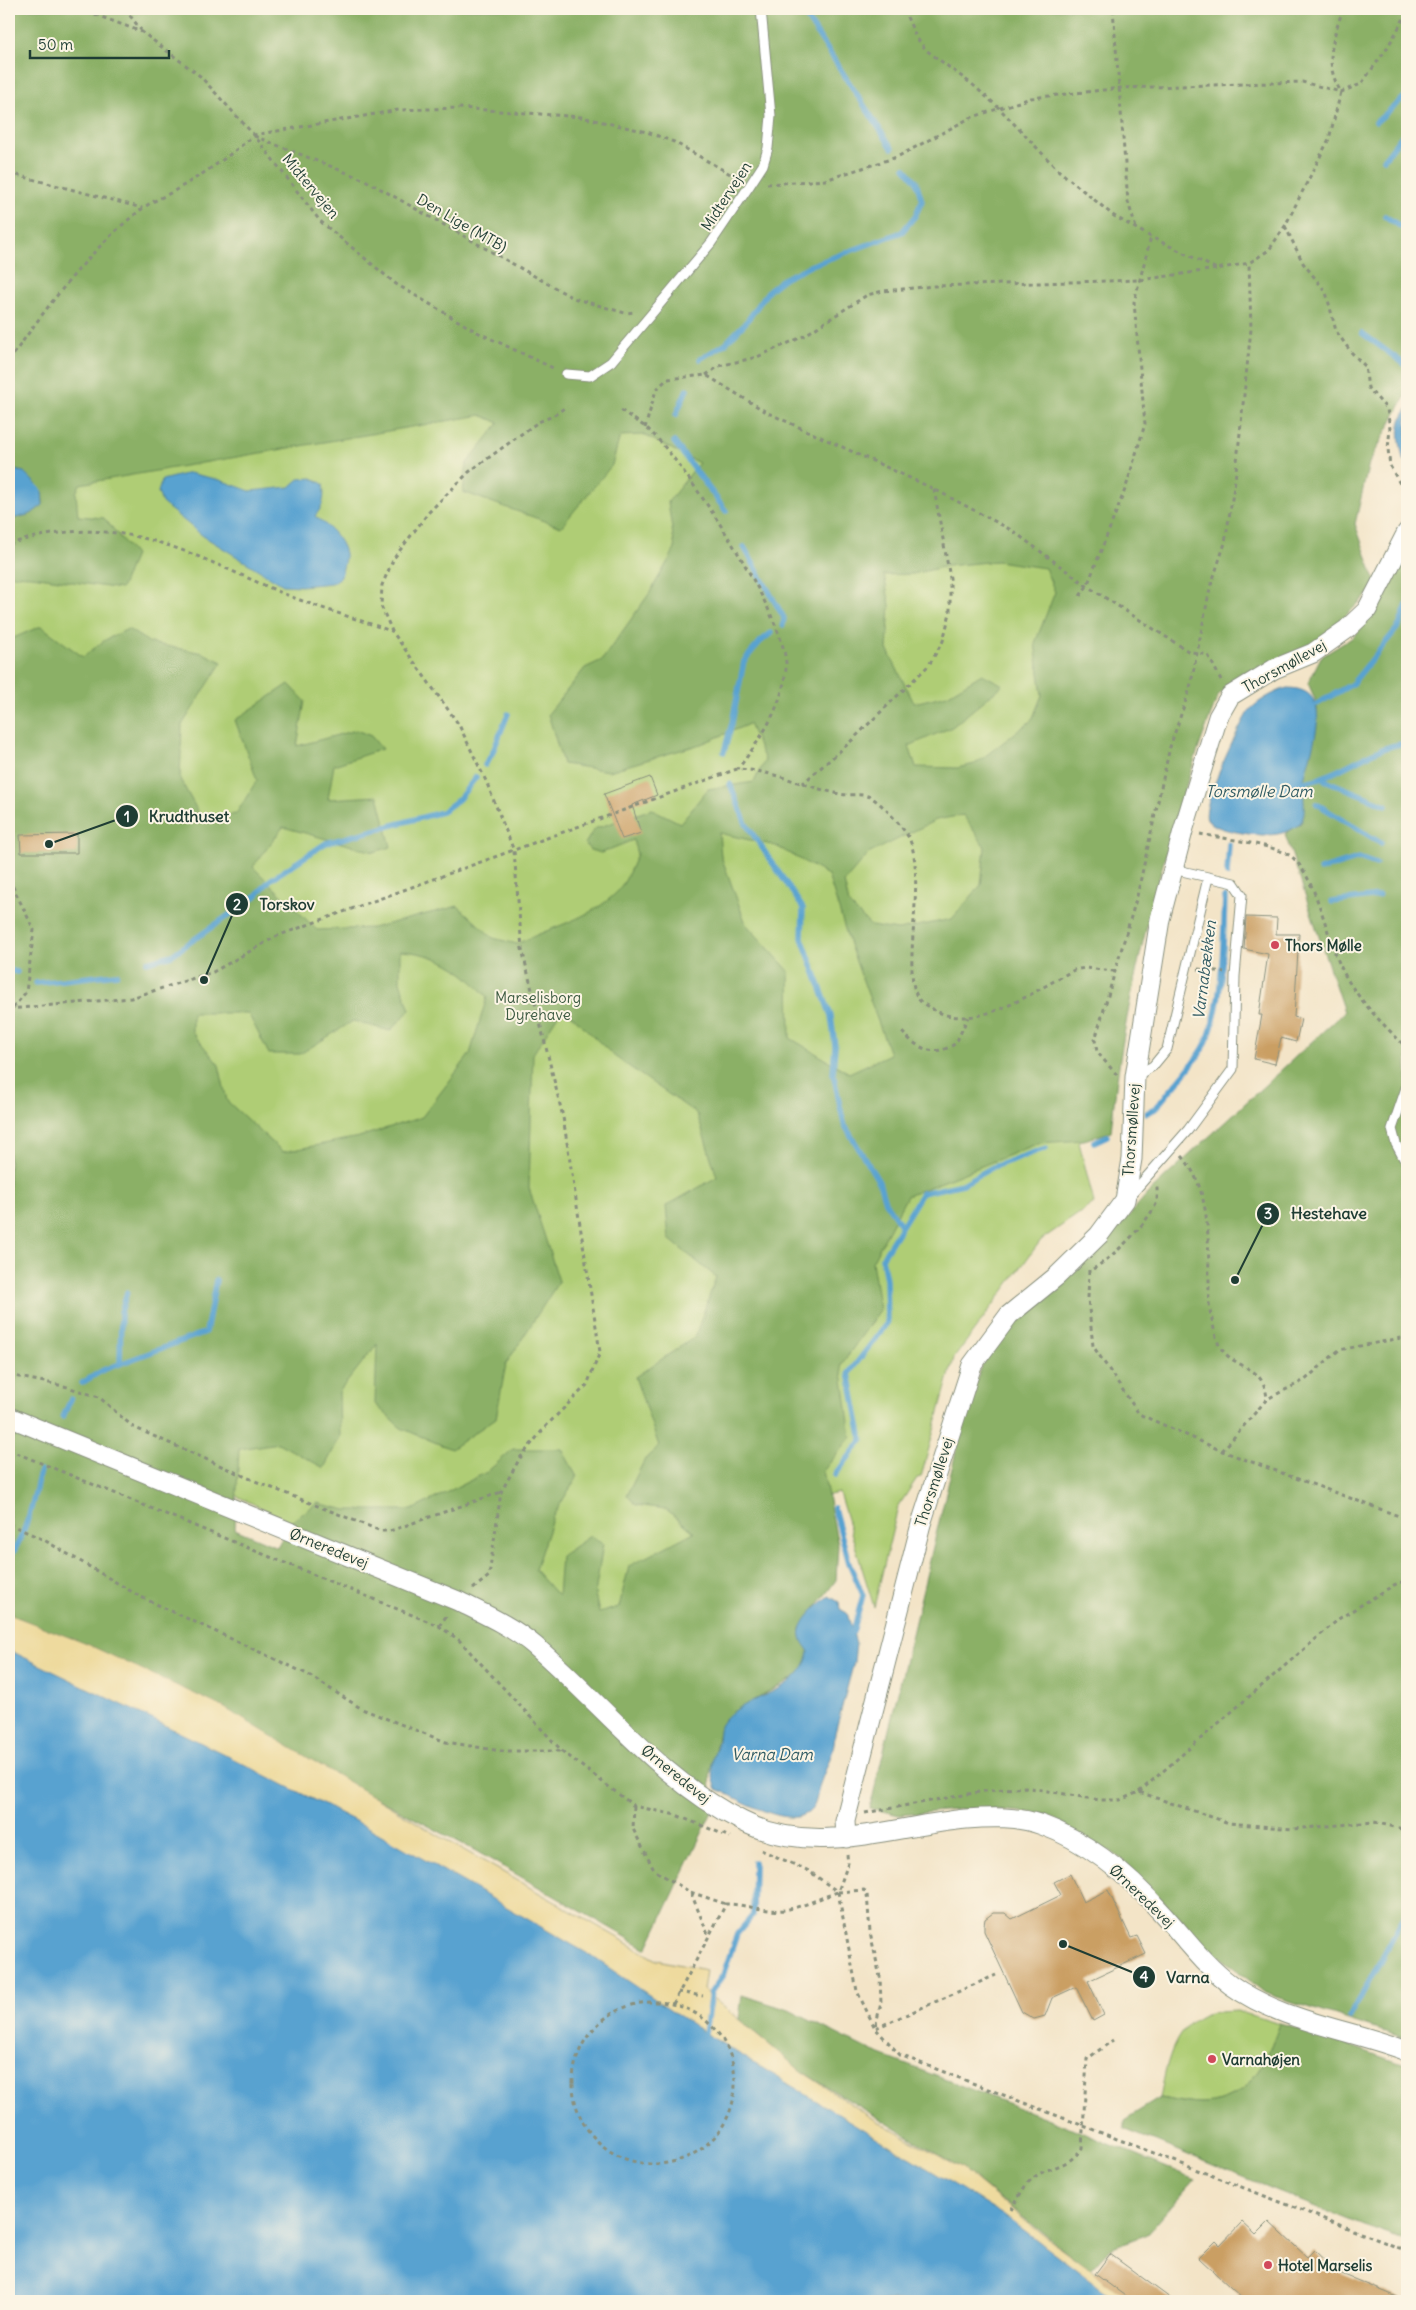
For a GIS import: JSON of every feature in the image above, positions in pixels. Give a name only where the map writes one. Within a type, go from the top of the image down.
[{"type":"street","name":"Thorsmøllevej","points":[[846,1838],[846,1821],[920,1524],[972,1365],[1009,1315],[1057,1276],[1099,1235],[1125,1200],[1132,1159],[1132,1104],[1135,1077],[1160,919],[1183,830],[1218,717],[1230,696],[1274,669],[1313,653],[1347,629],[1367,610],[1407,532]]},
{"type":"street","name":"Ørneredevej","points":[[9,1417],[458,1601],[532,1644],[678,1780],[718,1808],[744,1823],[772,1832],[804,1838],[846,1838],[946,1821],[995,1816],[1039,1824],[1073,1838],[1120,1871],[1202,1958],[1233,1986],[1280,2011],[1407,2051]]},
{"type":"lane","name":"Midtervejen","points":[[566,374],[590,376],[611,362],[711,244],[763,165],[771,134],[771,116],[761,9]]},
{"type":"lane","points":[[1125,1200],[1174,1146],[1233,1069],[1235,976],[1242,895],[1234,883],[1173,869]]},
{"type":"lane","points":[[1135,1077],[1153,1066],[1167,1049],[1208,878]]},
{"type":"lane","points":[[1404,1159],[1396,1144],[1392,1129],[1407,1085]]},
{"type":"path","name":"Midtervejen","points":[[80,9],[142,32],[200,76],[254,136],[320,221],[396,284],[477,332],[566,374]]},
{"type":"path","points":[[125,9],[142,32]]},
{"type":"path","points":[[906,9],[907,17],[916,37],[926,50],[974,85],[999,108],[1058,170],[1114,216],[1151,237],[1218,269]]},
{"type":"path","points":[[1113,9],[1121,88],[1128,202],[1136,228]]},
{"type":"path","points":[[645,428],[656,390],[667,379],[706,375],[719,366],[757,357],[802,337],[867,295],[883,291],[934,286],[1140,280],[1249,263],[1268,250],[1285,226],[1329,138],[1341,92],[1332,77],[1332,42],[1343,9]]},
{"type":"path","points":[[9,361],[33,325],[96,252],[142,208],[178,189],[254,136],[399,110],[458,108],[581,117],[647,132],[674,142],[750,185],[825,180],[897,157],[970,118],[1031,98],[1121,88],[1302,82],[1341,92],[1361,84],[1386,50],[1407,13]]},
{"type":"path","name":"Den Lige (MTB)","points":[[254,136],[365,180],[573,298],[625,313],[638,312],[661,304]]},
{"type":"path","points":[[9,173],[142,208]]},
{"type":"path","points":[[1285,226],[1303,264],[1326,292],[1336,331],[1351,352],[1365,366],[1368,388],[1387,409],[1390,429],[1388,449],[1390,466],[1407,496]]},
{"type":"path","points":[[1080,596],[1087,586],[1126,487],[1145,424],[1134,302],[1151,237]]},
{"type":"path","points":[[1132,1104],[1126,1087],[1097,1052],[1095,1040],[1137,896],[1170,747],[1199,654],[1210,588],[1225,543],[1235,480],[1251,329],[1249,263]]},
{"type":"path","points":[[706,375],[768,413],[934,489],[1013,531],[1087,586],[1188,651],[1208,656],[1230,696]]},
{"type":"path","points":[[489,1576],[501,1492],[520,1458],[546,1426],[588,1385],[600,1352],[563,1117],[522,949],[514,851],[486,781],[459,725],[392,631],[381,606],[382,585],[394,558],[428,512],[469,472],[538,422],[553,416],[566,406]]},
{"type":"path","points":[[620,410],[653,433],[677,462],[743,559],[780,636],[786,666],[778,707],[757,743],[737,769]]},
{"type":"path","points":[[802,785],[923,672],[943,641],[950,613],[950,578],[934,489]]},
{"type":"path","points":[[9,544],[38,535],[77,530],[110,531],[162,542],[216,562],[275,590],[392,631]]},
{"type":"path","points":[[11,1009],[130,998],[213,972],[277,936],[737,769],[771,773],[802,785],[842,794],[870,796],[891,814],[909,838],[917,870],[916,914],[911,961],[913,986],[921,1002],[941,1014],[968,1017],[996,1011],[1074,970],[1085,968],[1114,971]]},
{"type":"path","points":[[1183,830],[1272,849],[1292,857],[1304,872],[1340,966],[1365,1004],[1407,1048]]},
{"type":"path","points":[[9,879],[34,930],[26,992],[11,1009]]},
{"type":"path","points":[[902,1032],[913,1044],[930,1052],[938,1051],[956,1043],[968,1017]]},
{"type":"path","points":[[1174,1146],[1189,1164],[1204,1203],[1208,1225],[1210,1312],[1220,1345],[1229,1356],[1254,1371],[1262,1379],[1267,1399]]},
{"type":"path","points":[[1081,1277],[1107,1260],[1156,1205],[1157,1184],[1153,1169]]},
{"type":"path","points":[[1099,1235],[1089,1271],[1088,1299],[1093,1346],[1139,1414],[1222,1451],[1407,1519]]},
{"type":"path","points":[[1222,1451],[1267,1399],[1305,1380],[1339,1350],[1407,1337]]},
{"type":"path","points":[[9,1375],[64,1386],[99,1397],[133,1427],[262,1484],[380,1531],[390,1531],[501,1492]]},
{"type":"path","points":[[9,1450],[439,1626],[459,1640],[562,1750],[634,1806],[676,1815],[732,1838]]},
{"type":"path","points":[[9,1524],[44,1540],[141,1597],[307,1674],[362,1709],[446,1742],[501,1751],[562,1750]]},
{"type":"path","points":[[864,1813],[1009,1788],[1025,1787],[1099,1800],[1120,1800],[1139,1792],[1340,1618],[1394,1585],[1407,1580]]},
{"type":"path","points":[[1139,1792],[1229,1824],[1292,1829],[1374,1822],[1399,1828],[1407,1833]]},
{"type":"path","points":[[867,1804],[864,1813],[846,1838],[848,1863],[838,1892],[857,1990],[875,2028],[900,2054],[1407,2251]]},
{"type":"path","points":[[634,1806],[633,1829],[654,1870],[690,1892],[726,1904],[743,1904],[768,1910],[788,1910],[838,1892],[864,1890],[867,1894],[870,1932],[880,1977],[882,2003],[875,2028]]},
{"type":"path","points":[[757,1849],[809,1871],[838,1892]]},
{"type":"path","points":[[690,1892],[709,1937]]},
{"type":"path","points":[[673,2004],[726,1904]]},
{"type":"path","points":[[875,2028],[996,1975]]},
{"type":"path","points":[[678,1992],[703,1996]]},
{"type":"path","points":[[659,2002],[673,2004],[696,2014],[708,2023],[726,2045],[734,2075],[732,2104],[719,2131],[697,2152],[669,2162],[640,2163],[612,2152],[600,2143],[585,2126],[576,2106],[573,2091],[576,2062],[589,2035],[611,2014],[638,2003],[659,2002]]},
{"type":"path","points":[[1011,2210],[1033,2178],[1062,2166],[1076,2156],[1082,2148],[1087,2059],[1112,2040]]},
{"type":"green space","points":[[9,9],[1407,9],[1407,393],[1369,463],[1355,524],[1377,585],[1319,642],[1219,694],[1202,738],[1166,852],[1136,971],[1114,1099],[1111,1132],[1084,1140],[1039,1143],[907,1196],[872,1262],[880,1310],[841,1365],[851,1437],[823,1471],[838,1545],[836,1580],[801,1628],[801,1637],[809,1652],[807,1663],[798,1675],[731,1714],[720,1727],[710,1773],[712,1812],[647,1949],[474,1850],[165,1686],[9,1613],[9,640],[41,626],[83,657],[105,640],[128,629],[150,643],[203,653],[222,662],[182,725],[180,779],[202,819],[236,814],[257,780],[235,720],[289,684],[305,701],[297,746],[356,730],[371,736],[382,749],[334,765],[328,799],[378,796],[391,847],[374,852],[283,827],[253,867],[317,930],[372,928],[458,906],[493,938],[517,944],[583,916],[607,901],[621,887],[637,854],[633,840],[601,853],[590,850],[585,844],[594,829],[652,809],[680,823],[708,789],[754,782],[765,760],[749,724],[701,744],[609,771],[563,764],[548,714],[585,668],[602,660],[649,594],[675,549],[668,502],[699,463],[644,435],[620,436],[612,465],[561,527],[463,492],[467,463],[499,423],[481,415],[80,484],[76,493],[78,516],[104,518],[135,555],[121,589],[32,576],[9,575],[9,520],[31,514],[43,504],[42,490],[24,472],[9,469]],"holes":[[[997,561],[1045,568],[1055,592],[1035,643],[1042,695],[1032,720],[975,764],[957,768],[916,767],[909,746],[952,727],[1003,685],[982,674],[947,695],[914,703],[887,649],[890,605],[884,575],[913,574],[947,566]],[[963,815],[985,847],[981,885],[952,919],[898,930],[871,926],[849,904],[844,882],[868,854],[936,820]],[[719,833],[776,846],[828,875],[851,948],[890,1054],[849,1073],[790,1038],[789,971],[746,924],[721,856]],[[400,951],[426,955],[449,964],[469,978],[487,997],[470,1054],[422,1117],[359,1137],[283,1152],[227,1101],[219,1065],[192,1032],[192,1013],[248,1013],[269,1054],[300,1054],[353,1021],[390,1031],[410,1010],[400,982]],[[563,1007],[614,1056],[697,1114],[717,1177],[666,1206],[669,1239],[716,1277],[695,1337],[635,1377],[659,1446],[645,1459],[627,1495],[636,1505],[666,1509],[694,1532],[629,1566],[619,1607],[599,1613],[595,1594],[603,1544],[590,1536],[561,1556],[558,1596],[535,1570],[553,1516],[577,1477],[562,1449],[513,1449],[487,1472],[412,1510],[347,1510],[317,1503],[291,1522],[277,1547],[235,1529],[239,1449],[278,1443],[324,1468],[340,1437],[339,1392],[377,1344],[375,1404],[401,1428],[451,1449],[496,1418],[506,1364],[559,1281],[529,1188],[533,1054]]]},
{"type":"green space","name":"Marselisborg Dyrehave","points":[[1053,190],[1073,1118],[1094,1203],[1041,1240],[954,1358],[921,1477],[917,1478],[898,1507],[874,1607],[839,1493],[815,1498],[665,1646],[303,1513],[291,1522],[9,1387],[9,465]]},
{"type":"green space","points":[[1407,548],[1407,2039],[1265,1993],[1203,1943],[1122,1859],[1046,1814],[977,1808],[899,1815],[870,1808],[968,1402],[988,1351],[1020,1314],[1104,1245],[1147,1194],[1344,1012],[1285,834],[1301,823],[1303,816],[1303,782],[1317,723],[1317,704],[1308,683],[1321,657],[1352,638],[1369,619]]},
{"type":"green space","points":[[742,1995],[789,2010],[873,2052],[1062,2124],[1195,2180],[1147,2234],[1110,2248],[1090,2270],[961,2168],[801,2071],[739,2019]]},
{"type":"green space","points":[[1237,2011],[1280,2024],[1269,2052],[1253,2078],[1244,2088],[1218,2102],[1197,2104],[1160,2098],[1172,2051],[1184,2030],[1203,2015],[1215,2012]]},
{"type":"green space","points":[[1280,2024],[1320,2035],[1407,2066],[1407,2241],[1361,2225],[1124,2129],[1124,2120],[1160,2098],[1202,2104],[1218,2102],[1244,2088],[1262,2065]]},
{"type":"sand","points":[[9,1614],[87,1644],[223,1707],[441,1837],[657,1960],[706,1970],[703,1990],[801,2071],[877,2121],[961,2168],[1038,2231],[1133,2301],[1056,2301],[9,1683]]},
{"type":"water","points":[[1407,409],[1407,462],[1403,460],[1399,434],[1401,421]]},
{"type":"water","points":[[9,469],[24,472],[42,490],[43,505],[31,514],[9,520]]},
{"type":"water","points":[[189,473],[220,480],[250,491],[290,487],[299,479],[312,478],[323,484],[323,501],[315,516],[333,532],[343,547],[345,556],[341,577],[332,583],[301,586],[283,585],[203,536],[162,503],[158,492],[162,480]]},
{"type":"water","name":"Torsmølle Dam","points":[[1287,688],[1303,691],[1312,698],[1317,709],[1315,738],[1303,785],[1304,815],[1302,820],[1288,831],[1269,835],[1256,835],[1226,830],[1215,826],[1207,819],[1206,812],[1209,799],[1222,765],[1244,719],[1256,704],[1266,697]]},
{"type":"water","name":"Varna Dam","points":[[829,1596],[839,1602],[840,1609],[847,1613],[856,1643],[854,1662],[835,1733],[832,1753],[814,1806],[803,1815],[792,1817],[779,1816],[751,1806],[717,1789],[712,1767],[718,1743],[719,1728],[728,1716],[739,1708],[781,1687],[803,1667],[809,1652],[802,1642],[802,1626],[814,1609]]},
{"type":"water","points":[[9,1650],[222,1753],[371,1829],[590,1955],[705,2033],[1004,2215],[1118,2301],[9,2301]]},
{"type":"building","points":[[650,777],[657,795],[632,805],[641,833],[622,839],[604,794]]},
{"type":"building","points":[[77,834],[77,853],[21,853],[20,835]]},
{"type":"building","points":[[1246,917],[1277,918],[1276,934],[1299,934],[1294,1017],[1301,1019],[1296,1042],[1281,1038],[1275,1064],[1254,1059],[1262,1015],[1259,1015],[1268,954],[1244,949]]},
{"type":"building","points":[[1070,1874],[1083,1902],[1108,1890],[1131,1938],[1137,1936],[1146,1954],[1088,1981],[1104,2015],[1093,2021],[1076,1987],[1052,1998],[1045,2016],[1034,2019],[1022,2012],[984,1931],[985,1919],[993,1913],[1005,1913],[1012,1919],[1061,1895],[1054,1882]]},
{"type":"building","name":"Hotel Marselis","points":[[1242,2222],[1256,2235],[1269,2222],[1307,2257],[1314,2250],[1337,2272],[1407,2301],[1245,2301],[1199,2258],[1216,2241],[1220,2245]]},
{"type":"building","points":[[1110,2254],[1174,2301],[1132,2301],[1095,2274]]},
{"type":"waterway","points":[[801,9],[892,148]]},
{"type":"waterway","points":[[1376,122],[1407,95]]},
{"type":"waterway","points":[[1384,159],[1407,129]]},
{"type":"waterway","points":[[700,359],[726,343],[747,321],[769,290],[783,279],[812,265],[902,232],[915,216],[922,201],[916,181],[905,168]]},
{"type":"waterway","points":[[1385,216],[1407,231]]},
{"type":"waterway","points":[[1362,333],[1407,366]]},
{"type":"waterway","points":[[676,415],[687,389]]},
{"type":"waterway","points":[[674,442],[726,511]]},
{"type":"waterway","points":[[744,547],[784,618],[783,625]]},
{"type":"waterway","name":"Varnabækken","points":[[1317,704],[1352,684],[1399,626],[1407,605]]},
{"type":"waterway","points":[[724,752],[732,723],[744,661],[760,642],[771,633]]},
{"type":"waterway","points":[[485,765],[492,754],[508,714]]},
{"type":"waterway","points":[[1303,782],[1330,774],[1379,750],[1407,743]]},
{"type":"waterway","points":[[147,962],[172,955],[256,896],[270,880],[326,843],[442,812],[459,799],[476,777]]},
{"type":"waterway","points":[[1322,779],[1386,805]]},
{"type":"waterway","points":[[730,784],[746,824],[803,908],[802,938],[831,1016],[835,1046],[833,1073],[844,1124],[879,1182],[885,1202],[901,1225]]},
{"type":"waterway","points":[[1317,804],[1381,843]]},
{"type":"waterway","name":"Varnabækken","points":[[1227,874],[1229,844]]},
{"type":"waterway","points":[[1320,870],[1359,858],[1376,864]]},
{"type":"waterway","points":[[1332,902],[1379,896]]},
{"type":"waterway","name":"Varnabækken","points":[[1147,1113],[1155,1109],[1196,1060],[1205,1045],[1211,1029],[1219,993],[1225,897]]},
{"type":"waterway","points":[[9,970],[17,972]]},
{"type":"waterway","points":[[36,983],[117,974]]},
{"type":"waterway","name":"Varnabækken","points":[[1094,1142],[1107,1136]]},
{"type":"waterway","name":"Varnabækken","points":[[835,1475],[862,1440],[849,1373],[887,1323],[886,1279],[882,1258],[922,1193],[963,1184],[993,1167],[1046,1148]]},
{"type":"waterway","points":[[82,1383],[103,1370],[206,1332],[216,1280]]},
{"type":"waterway","points":[[120,1364],[121,1312],[127,1292]]},
{"type":"waterway","points":[[63,1417],[71,1399]]},
{"type":"waterway","points":[[9,1559],[25,1527],[40,1471]]},
{"type":"waterway","name":"Varnabækken","points":[[834,1508],[849,1563],[863,1595],[853,1632]]},
{"type":"waterway","name":"Varnabækken","points":[[705,2033],[711,1992],[723,1975],[737,1934],[753,1915],[754,1862]]},
{"type":"waterway","points":[[1350,2017],[1407,1911]]},
{"type":"place","name":"Krudthuset","points":[[49,844]]},
{"type":"place","name":"Thors Mølle","points":[[1275,945]]},
{"type":"place","name":"Torskov","points":[[204,980]]},
{"type":"place","name":"Hestehave","points":[[1235,1280]]},
{"type":"place","name":"Varna","points":[[1063,1944]]},
{"type":"place","name":"Varnahøjen","points":[[1212,2059]]},
{"type":"place","name":"Hotel Marselis","points":[[1268,2265]]}]
